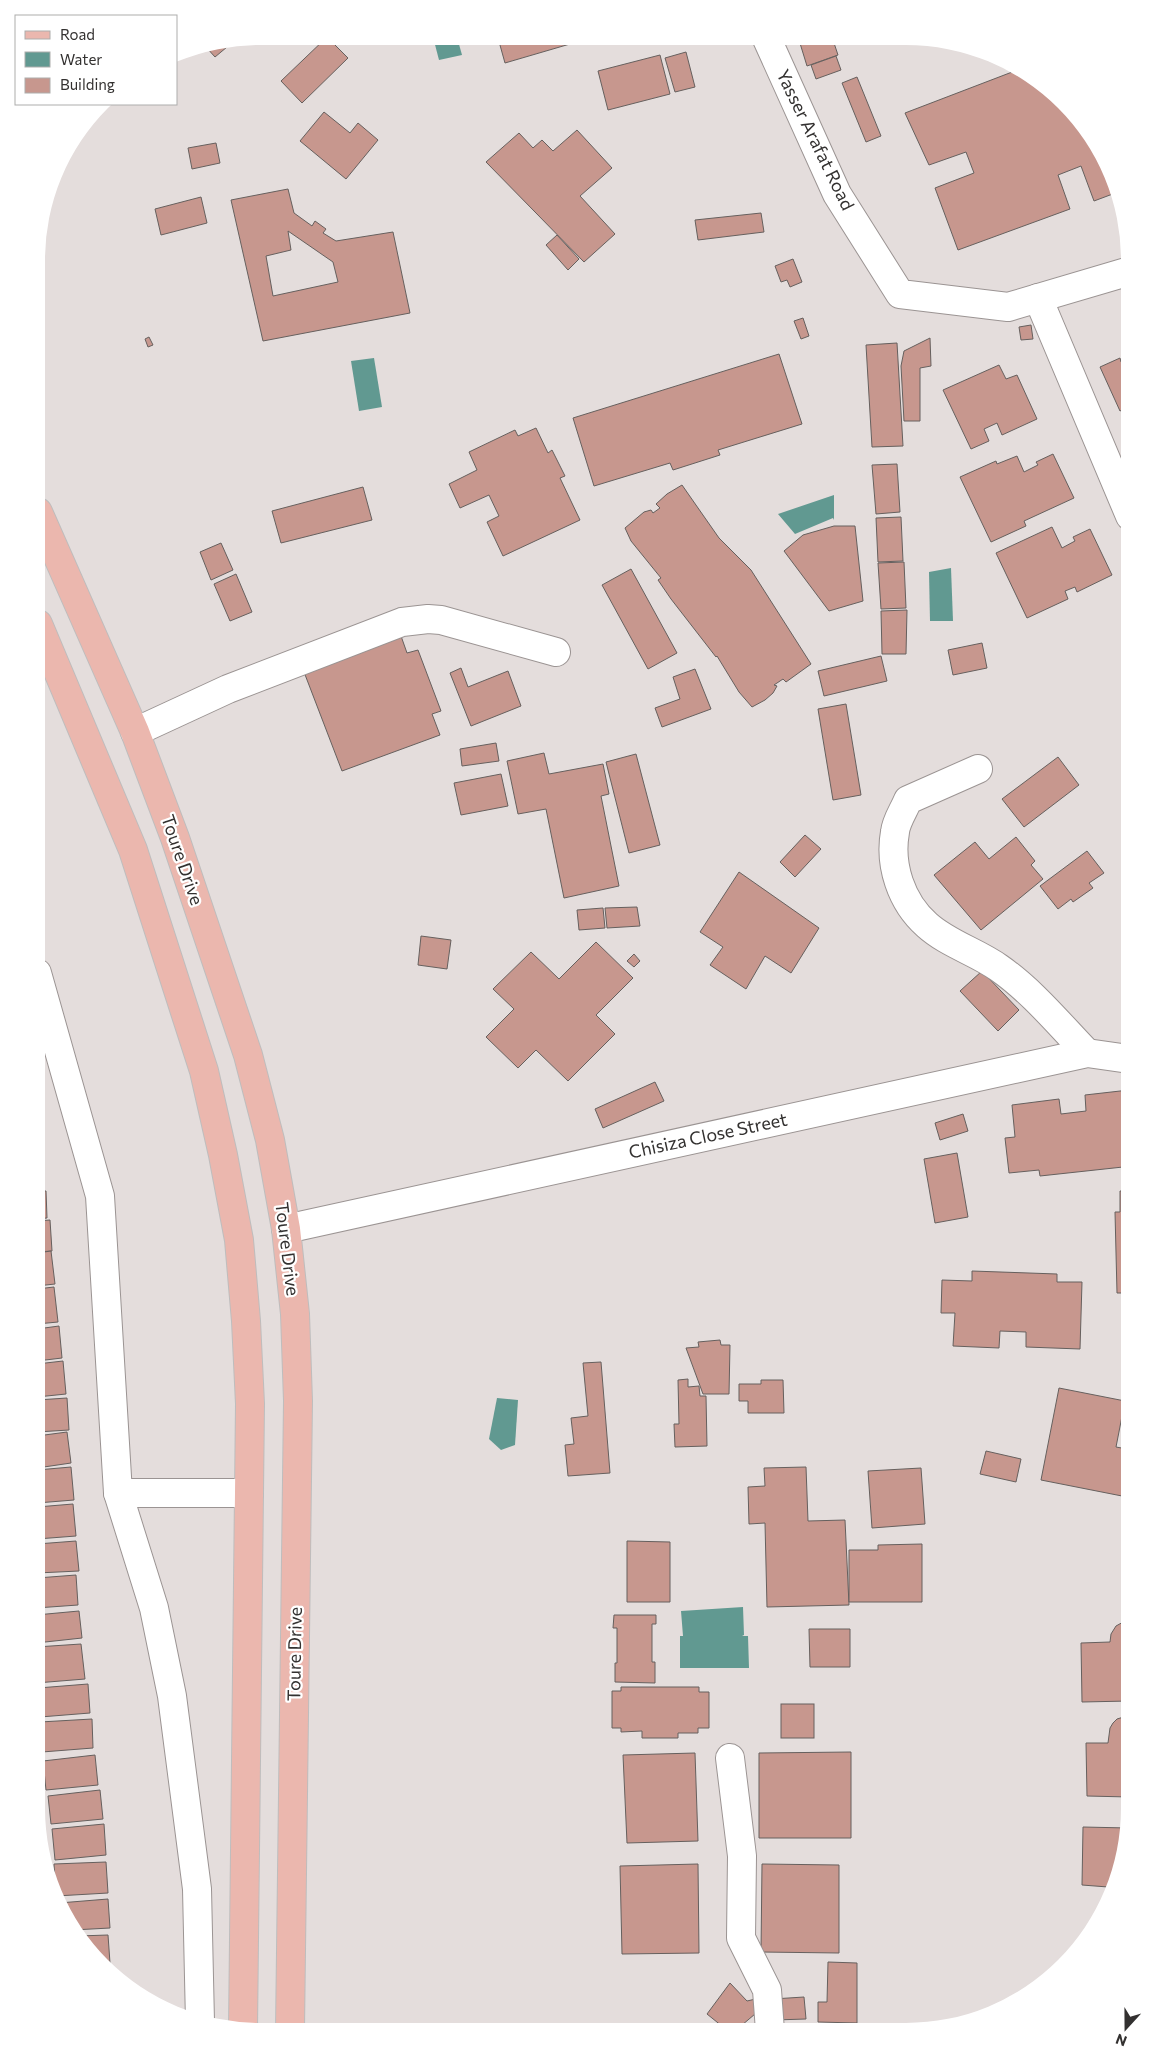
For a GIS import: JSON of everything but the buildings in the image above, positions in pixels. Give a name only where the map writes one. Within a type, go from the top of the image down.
[{"type":"main road","name":"Toure Drive","points":[[45,528],[135,732],[175,838],[248,1055],[270,1140],[286,1229],[295,1314],[298,1401],[290,2023]]},
{"type":"main road","points":[[45,641],[133,850],[204,1071],[223,1155],[239,1240],[246,1321],[250,1404],[243,2023]]},
{"type":"street","name":"Yasser Arafat Road","points":[[770,45],[837,194],[900,294],[1008,308],[1121,274]]},
{"type":"street","points":[[1038,298],[1121,495]]},
{"type":"street","points":[[135,732],[228,689],[402,622],[428,618],[440,620],[556,652]]},
{"type":"street","points":[[978,769],[908,800],[895,830],[894,866],[906,900],[927,926],[998,967],[1027,990],[1087,1053]]},
{"type":"street","points":[[45,1001],[100,1196],[118,1493],[154,1608],[172,1696],[197,1889],[200,2015]]},
{"type":"street","name":"Chisiza Close Street","points":[[286,1229],[1087,1053],[1121,1058]]},
{"type":"street","points":[[118,1493],[248,1493]]},
{"type":"street","points":[[730,1758],[742,1856],[741,1938],[767,1990],[769,2023]]},
{"type":"water","points":[[435,45],[459,45],[462,55],[439,60]]},
{"type":"water","points":[[374,358],[382,407],[359,411],[351,361]]},
{"type":"water","points":[[834,495],[834,520],[833,518],[795,534],[778,514]]},
{"type":"water","points":[[951,568],[953,621],[930,621],[929,572]]},
{"type":"water","points":[[497,1398],[518,1400],[515,1445],[501,1450],[489,1439]]},
{"type":"water","points":[[743,1607],[744,1635],[742,1636],[748,1636],[749,1668],[680,1668],[680,1636],[683,1636],[681,1611]]}]
